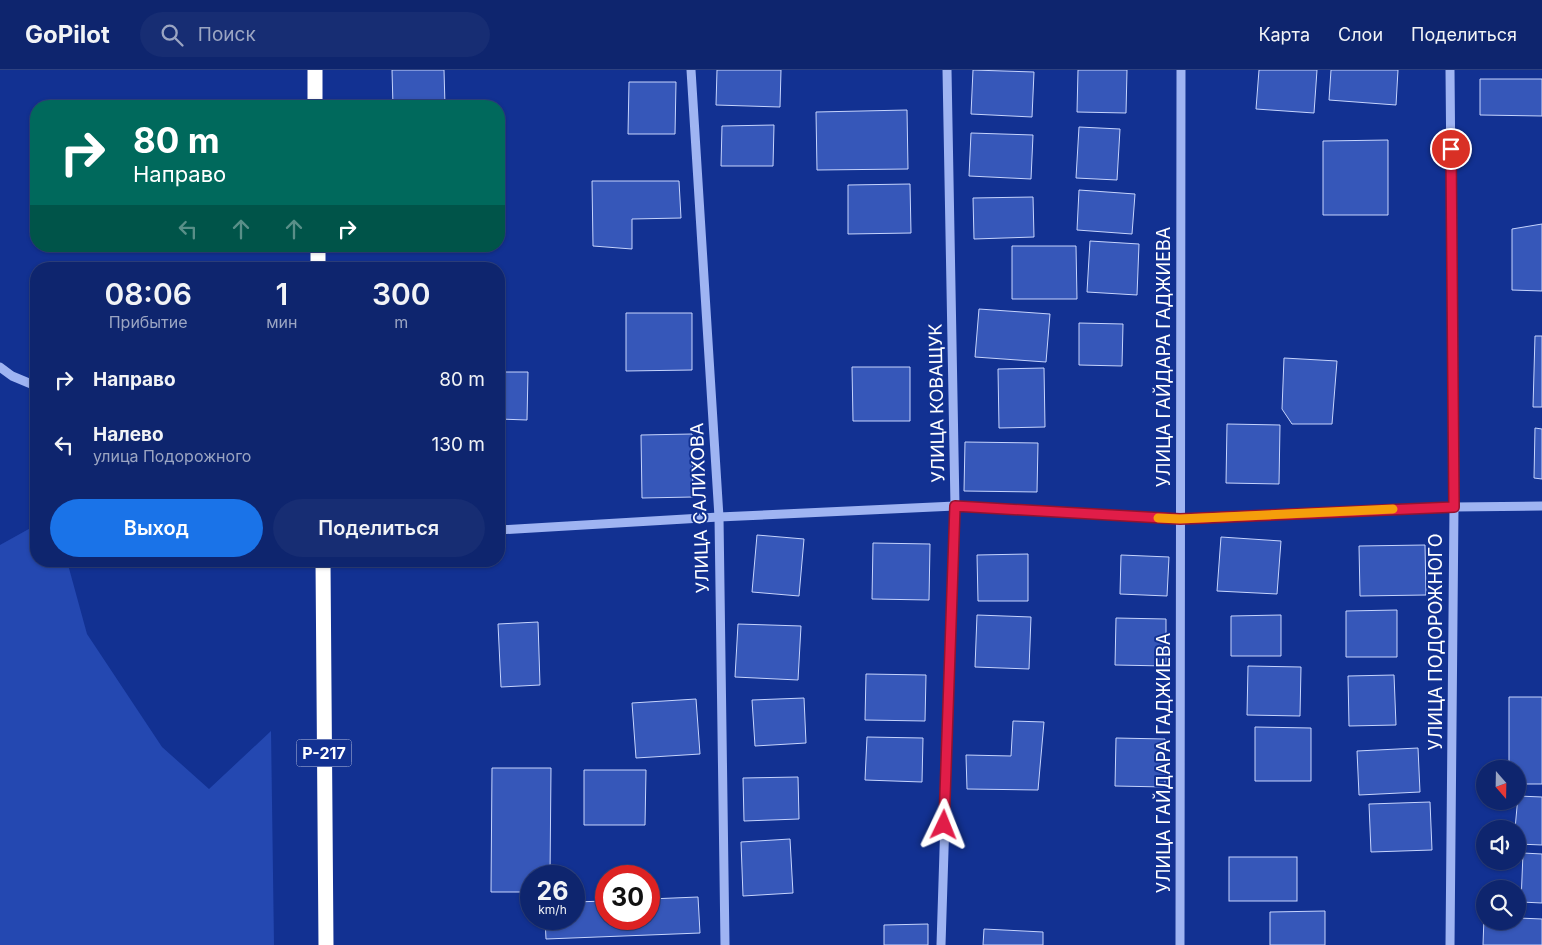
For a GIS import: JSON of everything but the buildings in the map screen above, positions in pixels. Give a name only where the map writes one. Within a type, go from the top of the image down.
[{"type":"highway","points":[[315,70],[315,100]]},
{"type":"highway","name":"Р-217","points":[[323,567],[326,945]]},
{"type":"street","name":"УЛИЦА САЛИХОВА","points":[[691,70],[719,517],[725,945]]},
{"type":"street","name":"УЛИЦА КОВАЩУК","points":[[940,945],[955,506],[947,70]]},
{"type":"street","name":"УЛИЦА ГАЙДАРА ГАДЖИЕВА","points":[[1180,945],[1181,70]]},
{"type":"street","name":"УЛИЦА ПОДОРОЖНОГО","points":[[1450,70],[1454,507],[1450,945]]},
{"type":"street","points":[[0,366],[12,376],[30,384]]},
{"type":"street","points":[[505,530],[955,506],[1180,519],[1454,507],[1542,506]]},
{"type":"shaded area","points":[[30,528],[30,567],[69,567],[87,634],[162,747],[209,789],[271,731],[274,945],[0,945],[0,545]]},
{"type":"slow traffic","points":[[1158,518],[1180,519],[1393,509]]},
{"type":"route","points":[[944,825],[955,506],[1180,519],[1454,507],[1451,149]]}]
